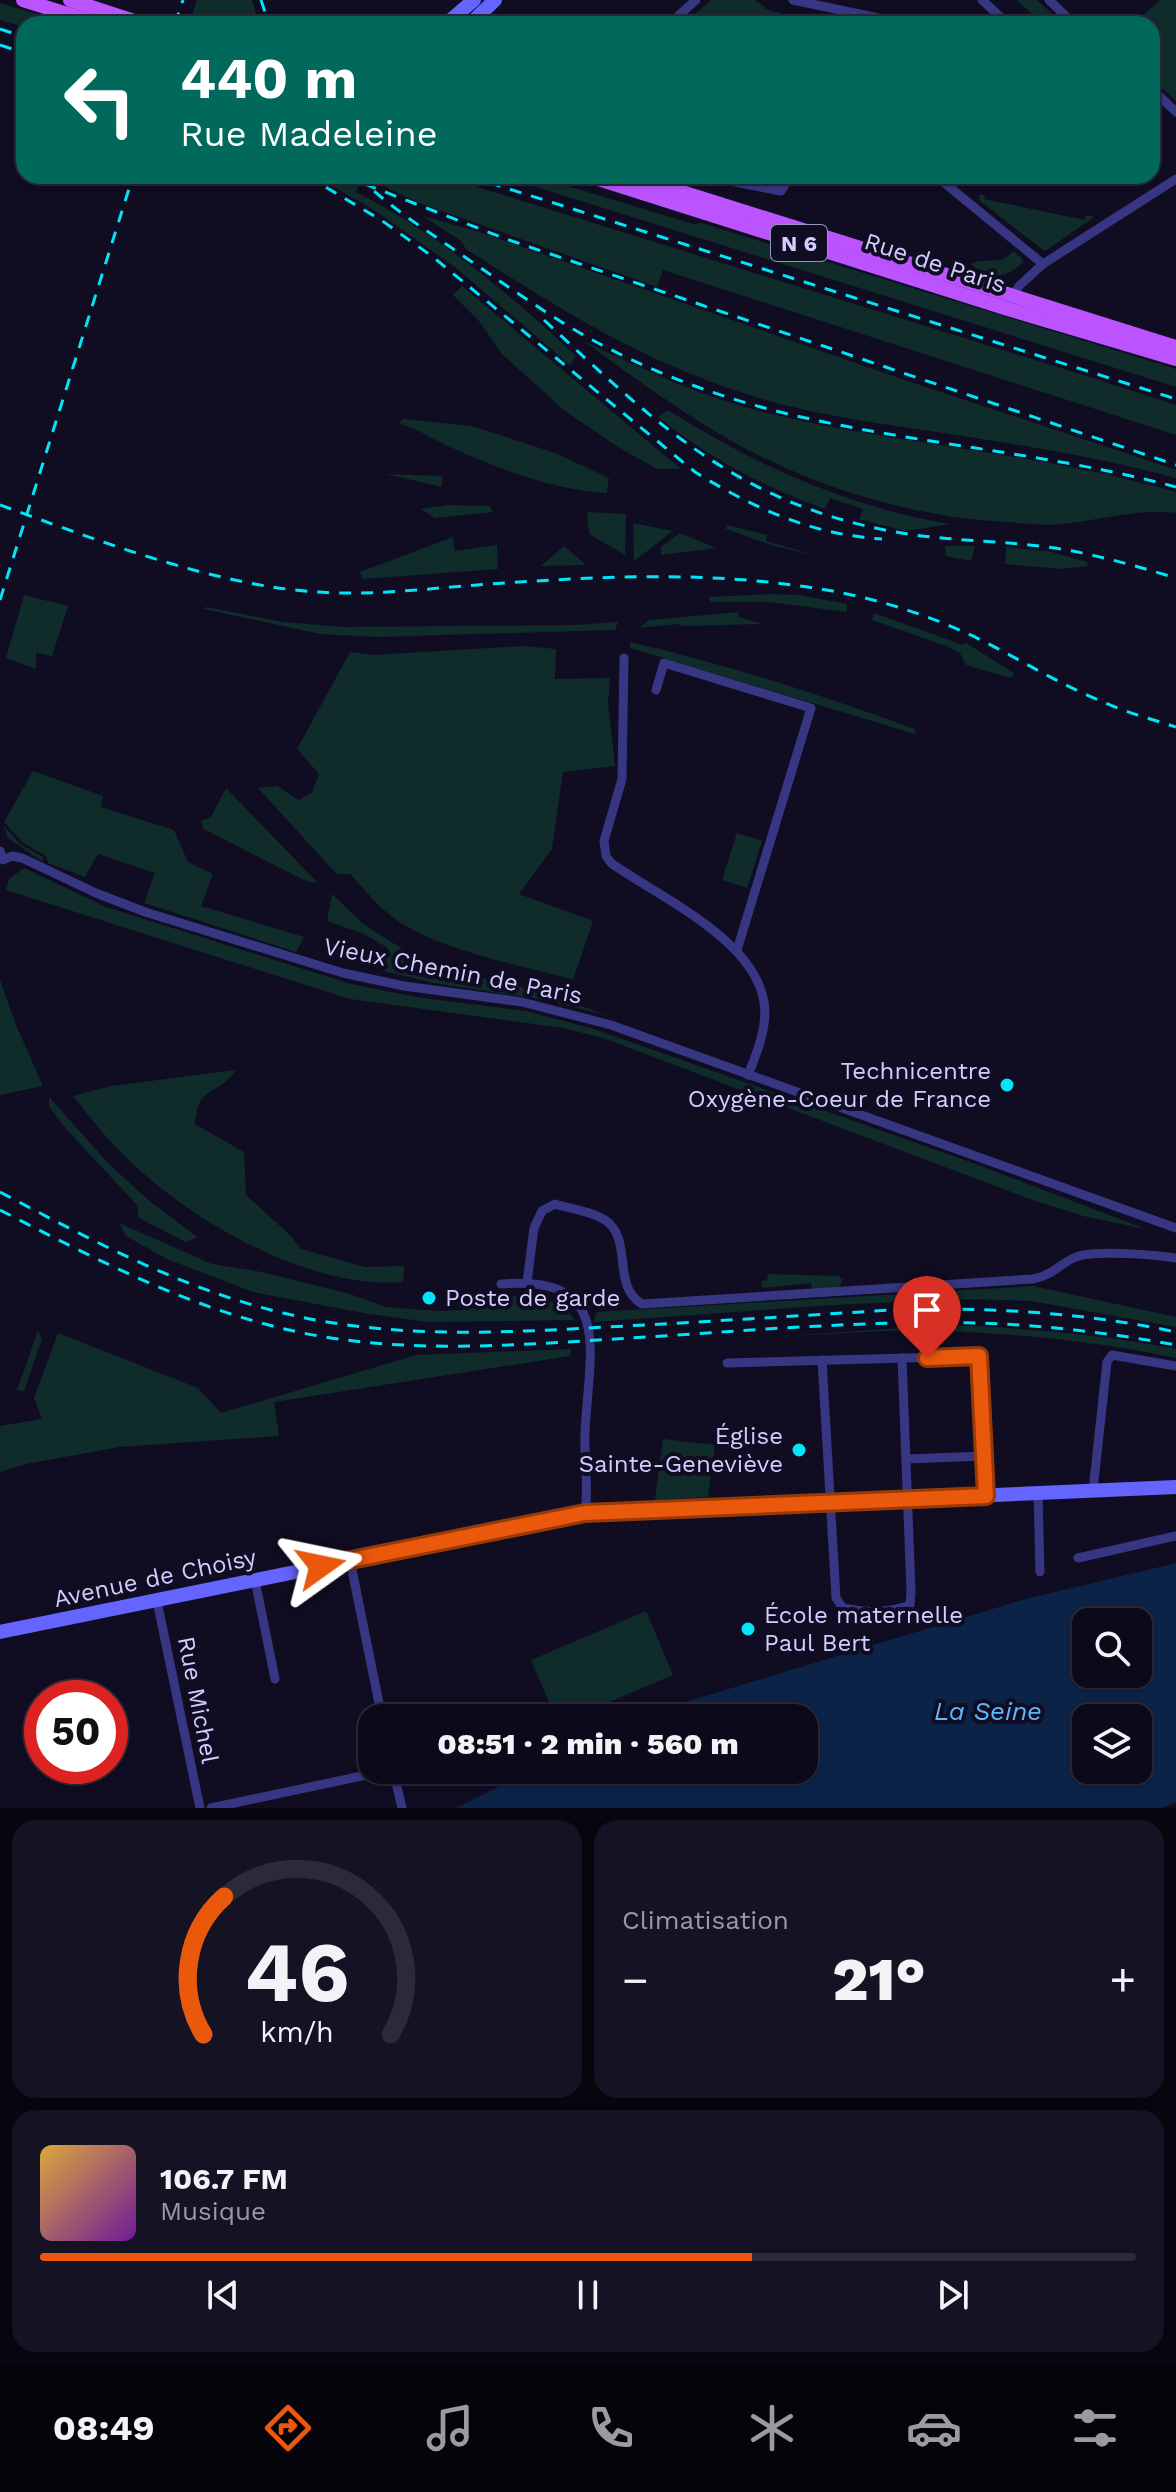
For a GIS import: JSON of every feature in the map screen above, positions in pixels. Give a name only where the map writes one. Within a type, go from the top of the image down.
[{"type":"main road","points":[[23,0],[74,16]]},
{"type":"main road","points":[[70,0],[119,16]]},
{"type":"main road","points":[[456,16],[475,0]]},
{"type":"main road","points":[[461,16],[475,0]]},
{"type":"main road","points":[[478,16],[495,0]]},
{"type":"main road","name":"Rue de Paris","points":[[616,184],[1010,302],[1176,347]]},
{"type":"main road","name":"Rue de Paris","points":[[655,184],[1176,359]]},
{"type":"main road","name":"Avenue de Choisy","points":[[0,1632],[585,1513],[1176,1487]]},
{"type":"street","points":[[678,16],[696,0]]},
{"type":"street","points":[[793,0],[856,16]]},
{"type":"street","points":[[982,0],[999,16]]},
{"type":"street","points":[[1049,0],[1066,16]]},
{"type":"street","points":[[843,16],[844,11]]},
{"type":"street","points":[[1160,97],[1176,112]]},
{"type":"street","points":[[1010,302],[1043,264],[1174,183]]},
{"type":"street","points":[[745,184],[781,191],[786,184]]},
{"type":"street","points":[[946,184],[1043,264]]},
{"type":"street","points":[[624,658],[623,769],[604,841],[606,856],[611,863],[737,950],[749,966],[764,1000],[761,1033],[748,1075]]},
{"type":"street","points":[[656,690],[664,663],[811,708],[737,950]]},
{"type":"street","name":"Vieux Chemin de Paris","points":[[0,851],[3,860],[12,856],[22,858],[109,899],[304,962],[404,986],[522,1002],[623,1029],[1176,1228]]},
{"type":"street","points":[[527,1282],[534,1228],[542,1211],[555,1204],[602,1218],[610,1224],[618,1237],[629,1293],[642,1304],[1033,1279],[1046,1276],[1078,1256],[1129,1254],[1176,1258]]},
{"type":"street","points":[[501,1284],[527,1282],[554,1287],[582,1308],[588,1321],[590,1352],[585,1432],[585,1513]]},
{"type":"street","points":[[1093,1490],[1107,1362],[1112,1355],[1176,1366]]},
{"type":"street","points":[[727,1363],[979,1356],[986,1496]]},
{"type":"street","points":[[822,1360],[836,1598],[843,1608],[855,1611],[897,1610],[910,1605],[902,1358]]},
{"type":"street","points":[[906,1459],[984,1456]]},
{"type":"street","points":[[1038,1493],[1040,1572]]},
{"type":"street","points":[[1078,1558],[1176,1536]]},
{"type":"street","points":[[350,1560],[379,1704]]},
{"type":"street","points":[[255,1580],[275,1679]]},
{"type":"street","name":"Rue Michel","points":[[157,1601],[200,1808]]},
{"type":"street","points":[[211,1808],[358,1777]]},
{"type":"street","points":[[396,1784],[402,1808]]},
{"type":"green space","points":[[197,0],[252,0],[257,16],[192,16]]},
{"type":"green space","points":[[711,0],[755,0],[765,9],[780,13],[779,16],[692,16]]},
{"type":"green space","points":[[1017,0],[1037,0],[1055,16],[1034,16]]},
{"type":"green space","points":[[1160,0],[1176,0],[1176,101],[1160,86],[1160,16],[1142,16]]},
{"type":"green space","points":[[0,3],[43,16],[16,16],[16,25],[0,20]]},
{"type":"green space","points":[[329,184],[358,186],[356,192],[415,226],[472,266],[576,356],[570,365],[456,268],[377,212]]},
{"type":"green space","points":[[382,184],[468,184],[1093,378],[1176,405],[1176,435],[663,270],[657,287],[419,203]]},
{"type":"green space","points":[[527,184],[561,184],[693,224],[701,223],[1176,369],[1176,387]]},
{"type":"green space","points":[[979,195],[985,195],[984,199],[1085,220],[1086,215],[1094,217],[1043,250],[980,201]]},
{"type":"green space","points":[[423,216],[476,231],[896,377],[1176,470],[1176,478],[1060,452],[856,420],[769,401],[726,387],[648,355],[575,317],[466,249],[461,241]]},
{"type":"green space","points":[[1013,251],[1023,262],[1011,272],[991,275],[971,264],[1003,259]]},
{"type":"green space","points":[[462,286],[681,469],[657,469],[565,411],[502,354],[479,321],[453,295]]},
{"type":"green space","points":[[584,341],[678,384],[751,409],[826,426],[1077,468],[1176,492],[1176,513],[1147,512],[1041,525],[936,514],[866,498],[799,474],[735,443],[677,407]]},
{"type":"green space","points":[[668,410],[734,449],[803,481],[875,507],[950,524],[905,531],[859,519],[863,509],[830,498],[825,509],[802,500],[758,481],[697,446],[658,417]]},
{"type":"green space","points":[[403,419],[472,426],[555,453],[609,478],[607,493],[567,488],[507,470],[399,423]]},
{"type":"green space","points":[[386,474],[442,476],[442,487]]},
{"type":"green space","points":[[448,505],[490,506],[493,512],[435,518],[421,509]]},
{"type":"green space","points":[[587,512],[626,514],[625,555],[589,534]]},
{"type":"green space","points":[[633,523],[673,531],[634,561]]},
{"type":"green space","points":[[727,525],[767,535],[766,541],[817,556],[774,546],[726,529]]},
{"type":"green space","points":[[680,533],[716,548],[661,555],[661,547]]},
{"type":"green space","points":[[453,537],[455,551],[497,545],[498,569],[362,579],[360,572]]},
{"type":"green space","points":[[564,546],[586,565],[541,566]]},
{"type":"green space","points":[[945,546],[975,546],[971,561],[946,556]]},
{"type":"green space","points":[[1006,547],[1052,552],[1087,562],[1088,566],[1061,569],[1005,564]]},
{"type":"green space","points":[[24,595],[68,606],[52,656],[36,653],[36,669],[6,658]]},
{"type":"green space","points":[[799,595],[847,604],[847,612],[769,602],[711,602],[708,597]]},
{"type":"green space","points":[[204,609],[283,622],[344,627],[618,622],[615,630],[377,637],[320,634]]},
{"type":"green space","points":[[739,612],[738,617],[763,624],[677,624],[639,628],[649,620]]},
{"type":"green space","points":[[874,613],[963,645],[966,643],[1014,673],[1011,678],[966,665],[960,653],[872,620]]},
{"type":"green space","points":[[630,642],[809,692],[915,729],[915,734],[630,648]]},
{"type":"green space","points":[[524,646],[556,649],[555,679],[610,678],[608,702],[615,766],[563,772],[552,849],[519,894],[593,921],[573,980],[459,949],[416,932],[378,905],[350,874],[337,874],[258,788],[277,786],[299,800],[312,793],[319,774],[297,749],[350,652],[373,655]]},
{"type":"green space","points":[[33,771],[103,796],[101,807],[174,830],[188,862],[213,874],[201,906],[304,937],[296,952],[144,903],[155,873],[98,854],[85,877],[48,863],[46,856],[22,842],[4,822]]},
{"type":"green space","points":[[226,788],[318,883],[306,881],[203,829],[201,821],[211,817]]},
{"type":"green space","points":[[3,825],[20,844],[43,857],[43,862],[8,838]]},
{"type":"green space","points":[[737,833],[762,841],[747,888],[722,880]]},
{"type":"green space","points":[[24,868],[106,907],[351,984],[416,997],[526,1011],[594,1029],[973,1163],[1146,1229],[1083,1216],[1030,1199],[603,1038],[563,1028],[350,999],[6,890],[9,879]]},
{"type":"green space","points":[[332,894],[363,924],[415,957],[469,975],[539,991],[609,1016],[545,1000],[434,983],[384,971],[388,948],[364,934],[327,921]]},
{"type":"green space","points":[[0,980],[43,1086],[0,1095]]},
{"type":"green space","points":[[236,1070],[200,1102],[195,1124],[244,1152],[246,1195],[301,1249],[365,1267],[404,1266],[403,1282],[366,1281],[327,1274],[248,1244],[210,1223],[144,1174],[111,1142],[73,1096],[111,1086]]},
{"type":"green space","points":[[49,1097],[108,1163],[147,1199],[197,1237],[186,1242],[139,1218],[137,1205],[67,1130],[49,1107]]},
{"type":"green space","points":[[119,1223],[212,1264],[262,1272],[347,1293],[386,1307],[463,1310],[503,1294],[565,1307],[575,1320],[428,1322],[253,1292],[167,1259],[126,1236]]},
{"type":"green space","points":[[768,1274],[839,1276],[843,1279],[839,1288],[812,1289],[811,1283],[762,1288],[762,1281],[767,1280]]},
{"type":"green space","points":[[1033,1286],[1176,1317],[1176,1327],[1031,1301],[971,1299],[593,1322],[597,1312]]},
{"type":"green space","points":[[947,1325],[1119,1339],[1176,1349],[1176,1358],[1089,1343],[972,1332],[903,1331],[783,1336]]},
{"type":"green space","points":[[38,1331],[42,1339],[24,1391],[17,1390]]},
{"type":"green space","points":[[58,1333],[198,1388],[221,1413],[416,1355],[571,1349],[570,1356],[274,1402],[279,1436],[119,1447],[26,1464],[0,1472],[0,1426],[42,1419],[34,1398]]},
{"type":"green space","points":[[663,1439],[715,1445],[708,1497],[655,1500]]},
{"type":"green space","points":[[646,1611],[673,1675],[605,1704],[550,1704],[531,1660]]},
{"type":"water","name":"La Seine","points":[[1176,1563],[1176,1802],[1162,1808],[456,1808],[504,1784],[818,1784],[818,1704],[683,1704],[1022,1600]]},
{"type":"railway","points":[[178,16],[183,0]]},
{"type":"railway","points":[[261,0],[266,16]]},
{"type":"railway","points":[[0,29],[16,34]]},
{"type":"railway","points":[[0,45],[16,50]]},
{"type":"railway","points":[[0,600],[130,184]]},
{"type":"railway","points":[[320,184],[381,220],[433,257],[695,472],[784,518],[832,532],[882,539]]},
{"type":"railway","points":[[365,184],[506,239],[1176,465]]},
{"type":"railway","points":[[367,184],[412,220],[552,316],[606,347],[688,383],[801,417],[1083,466],[1176,487]]},
{"type":"railway","points":[[493,184],[1176,399]]},
{"type":"railway","points":[[544,320],[661,424],[700,453],[786,500],[835,518],[890,531],[1063,550],[1176,578]]},
{"type":"railway","points":[[0,505],[76,533],[198,571],[238,581],[318,592],[360,593],[528,581],[644,577],[722,578],[824,589],[870,599],[938,621],[1085,694],[1119,709],[1176,727]]},
{"type":"railway","points":[[0,1192],[138,1262],[209,1291],[283,1313],[363,1327],[444,1332],[525,1331],[891,1310],[962,1309],[1070,1315],[1176,1332]]},
{"type":"railway","points":[[0,1210],[116,1268],[195,1301],[276,1327],[356,1341],[430,1346],[504,1345],[796,1327],[933,1323],[1052,1328],[1176,1345]]},
{"type":"place","name":"Technicentre Oxygène-Coeur de France","points":[[1007,1085]]},
{"type":"place","name":"Poste de garde","points":[[429,1298]]},
{"type":"place","name":"Église Sainte-Geneviève","points":[[799,1450]]},
{"type":"place","name":"École maternelle Paul Bert","points":[[748,1629]]},
{"type":"route","points":[[321,1566],[585,1513],[986,1496],[979,1356],[927,1358]]}]
